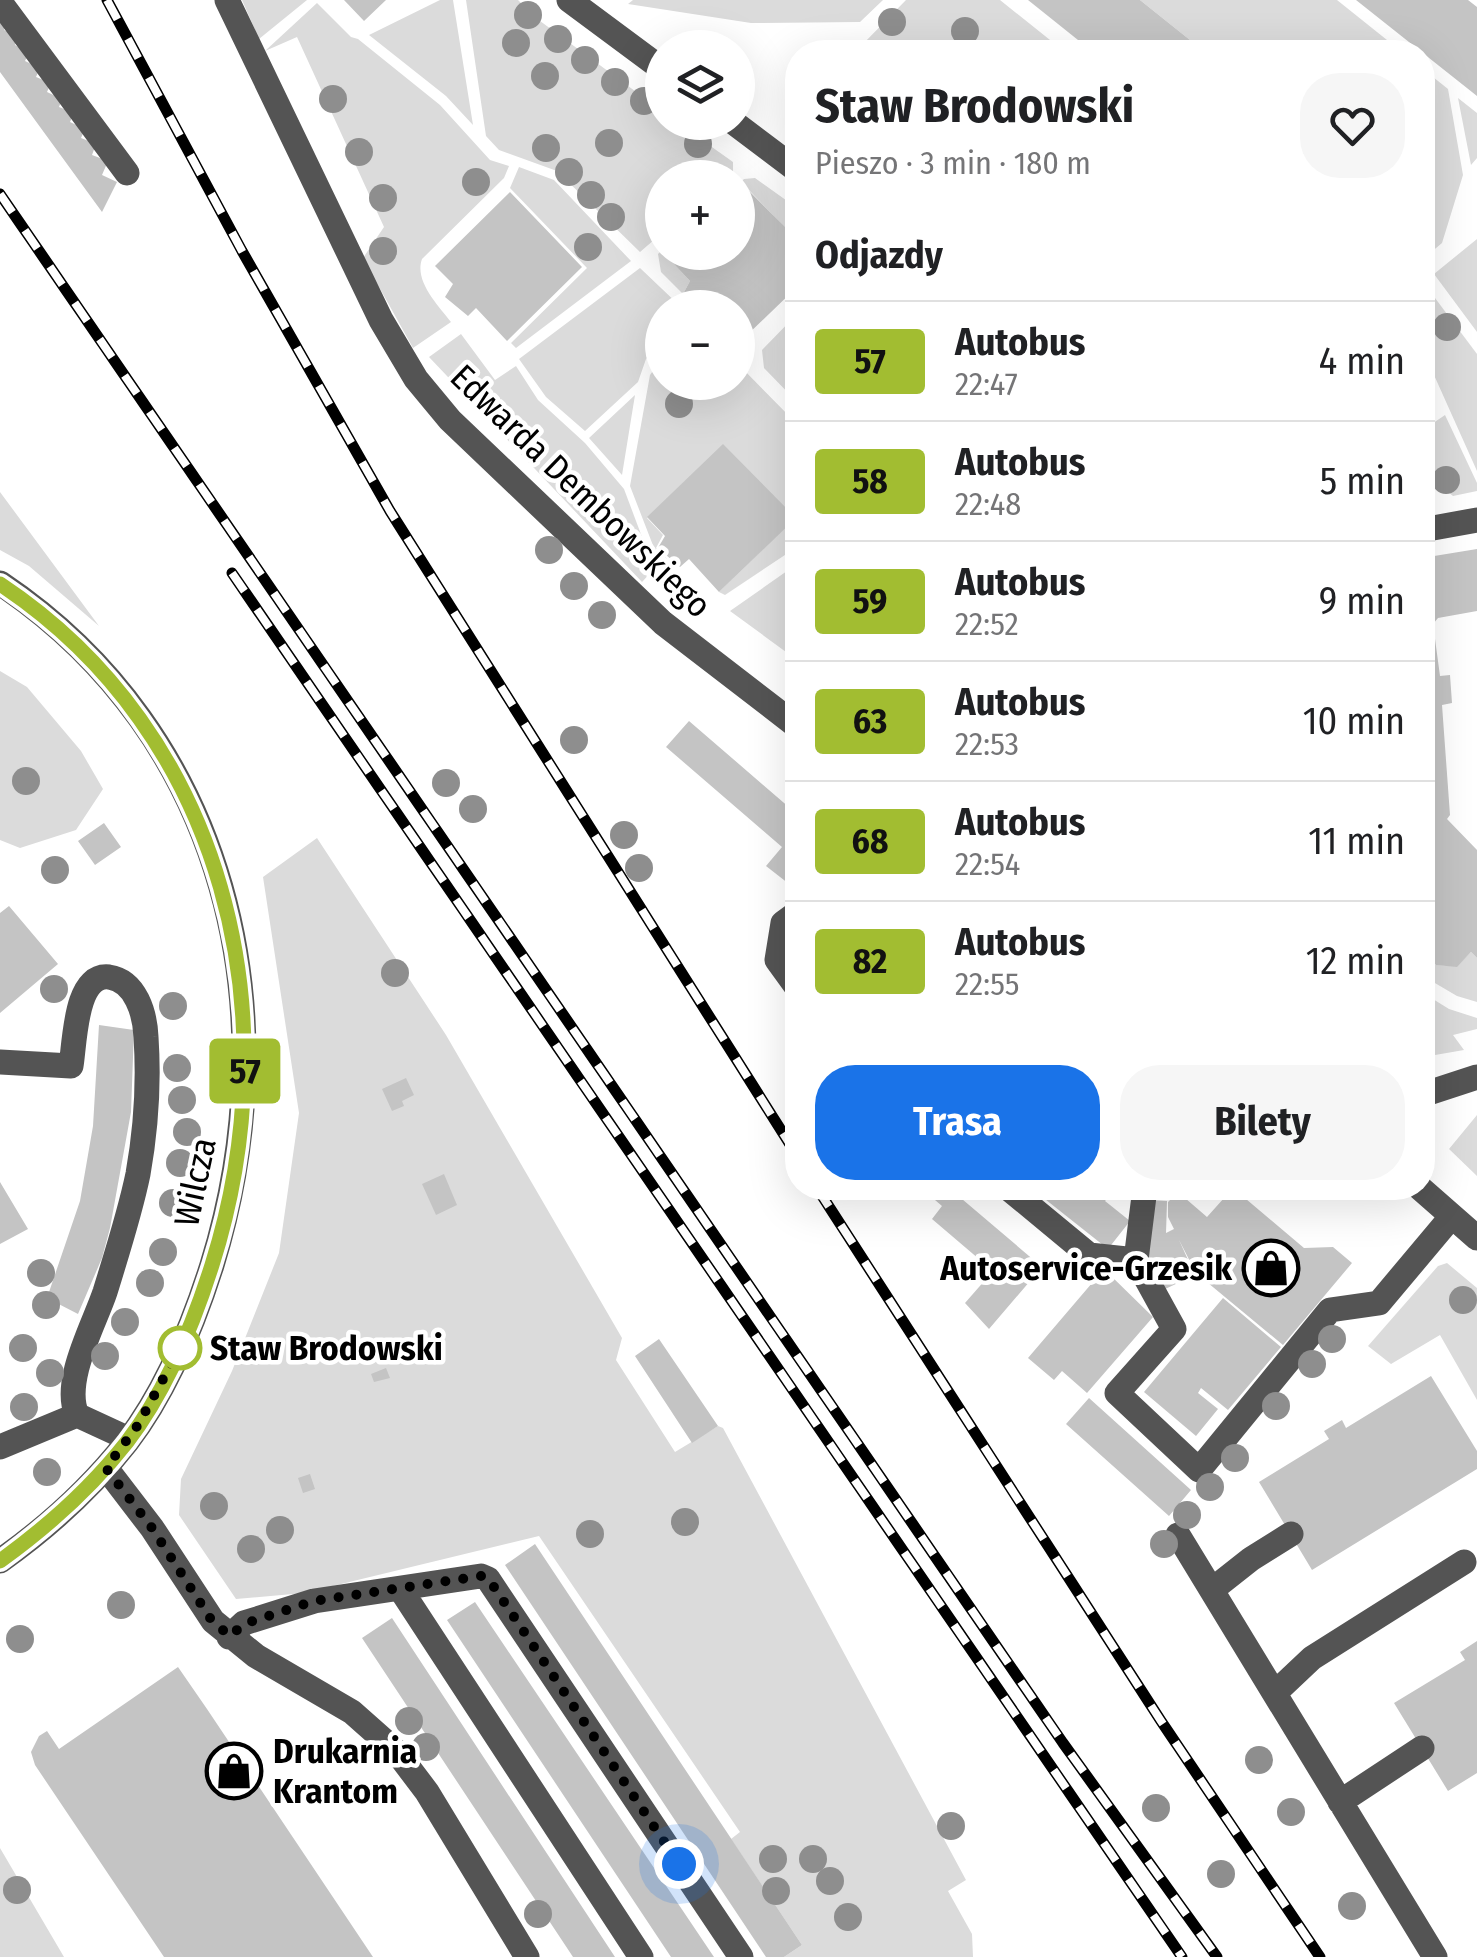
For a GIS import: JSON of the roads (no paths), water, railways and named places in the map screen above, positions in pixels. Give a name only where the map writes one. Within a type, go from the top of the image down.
[{"type":"street","name":"Edwarda Dembowskiego","points":[[227,0],[381,320],[416,379],[450,420],[663,623],[785,717]]},
{"type":"street","points":[[570,0],[645,56]]},
{"type":"street","points":[[0,2],[127,173]]},
{"type":"street","points":[[755,139],[785,161]]},
{"type":"street","points":[[1435,528],[1477,520]]},
{"type":"street","name":"Wilcza","points":[[0,584],[48,619],[134,712],[172,768],[202,831],[221,886],[242,987],[244,1102],[232,1196],[187,1332],[129,1439],[106,1468],[71,1504],[0,1560]]},
{"type":"street","points":[[785,922],[777,960],[785,971]]},
{"type":"street","points":[[0,1062],[71,1066],[84,993],[90,982],[105,976],[122,980],[136,996],[145,1019],[148,1068],[138,1175],[104,1294],[78,1363],[72,1394],[77,1415]]},
{"type":"street","points":[[1435,1091],[1477,1077]]},
{"type":"street","points":[[1023,1200],[1089,1254],[1136,1260]]},
{"type":"street","points":[[1144,1200],[1136,1260],[1174,1329],[1117,1393],[1199,1470],[1330,1310],[1379,1303],[1452,1216]]},
{"type":"street","points":[[1434,1200],[1477,1238]]},
{"type":"street","points":[[0,1447],[77,1415],[129,1439]]},
{"type":"street","points":[[106,1468],[152,1528],[212,1621],[352,1712],[396,1751],[427,1792],[527,1957]]},
{"type":"street","points":[[1213,1589],[1291,1534]]},
{"type":"street","points":[[1178,1536],[1435,1957]]},
{"type":"street","points":[[1276,1692],[1312,1658],[1464,1562]]},
{"type":"street","points":[[230,1636],[244,1624],[314,1601],[481,1576],[494,1584],[741,1957]]},
{"type":"street","points":[[401,1590],[642,1957]]},
{"type":"street","points":[[1340,1802],[1422,1748]]},
{"type":"railway","points":[[107,0],[242,251],[390,511],[785,1136]]},
{"type":"railway","points":[[0,194],[1063,1743],[1217,1957]]},
{"type":"railway","points":[[232,573],[1182,1957]]},
{"type":"railway","points":[[825,1200],[1161,1721],[1320,1957]]},
{"type":"place","name":"Autoservice-Grzesik","points":[[1271,1268]]},
{"type":"place","name":"Staw Brodowski","points":[[180,1348]]},
{"type":"place","name":"Drukarnia Krantom","points":[[234,1771]]}]
